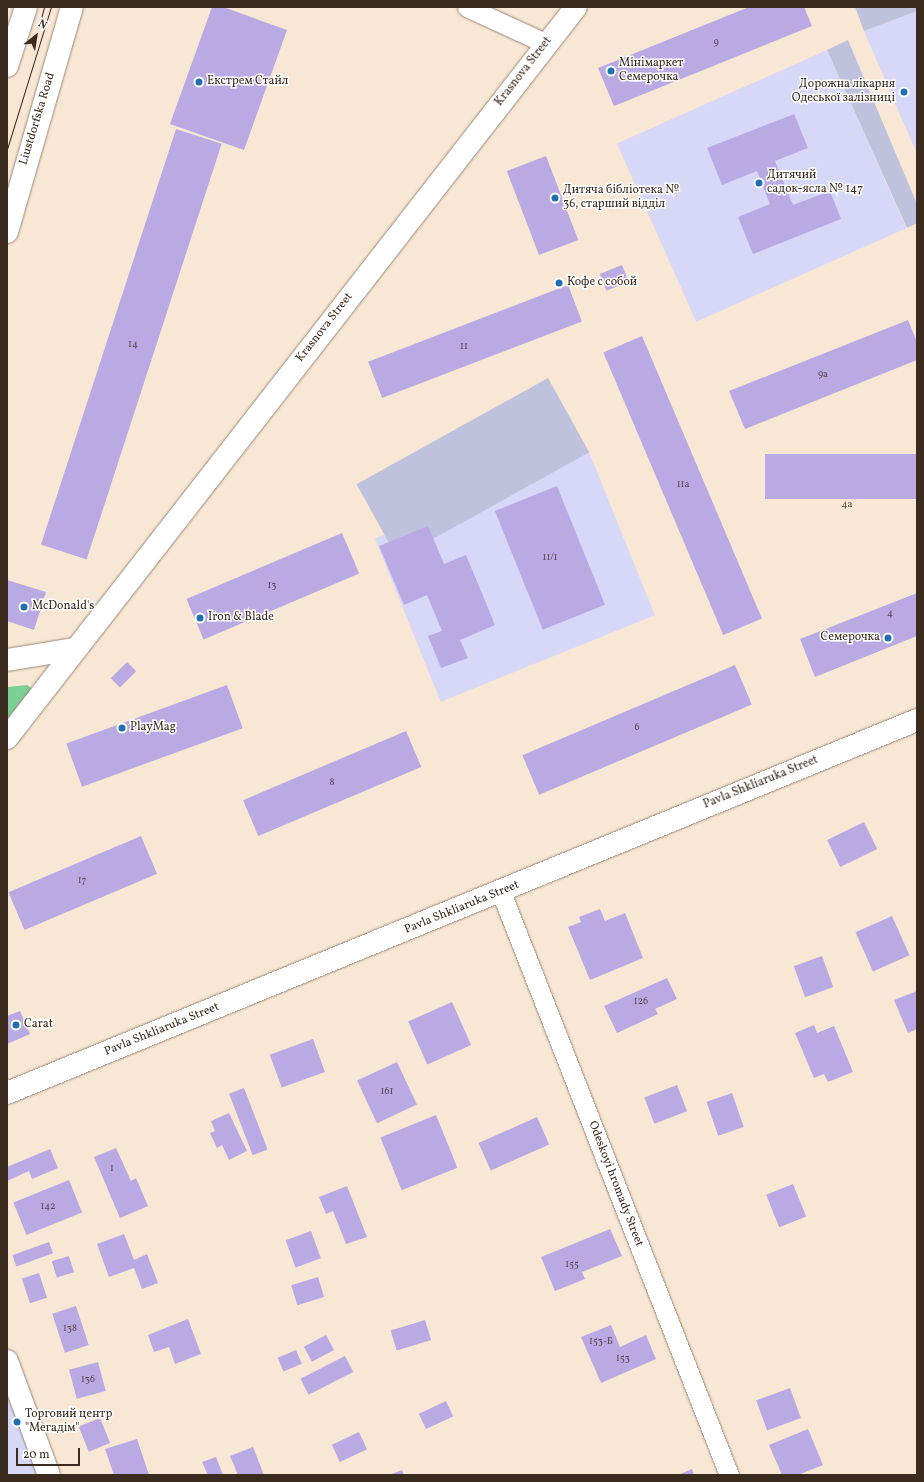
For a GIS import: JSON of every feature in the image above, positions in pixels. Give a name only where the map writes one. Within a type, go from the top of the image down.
[{"type":"main road","points":[[7,66],[26,7]]},
{"type":"main road","name":"Liustdorfska Road","points":[[7,232],[72,7]]},
{"type":"main road","name":"Krasnova Street","points":[[7,738],[576,7]]},
{"type":"main road","points":[[7,660],[75,649]]},
{"type":"main road","name":"Pavla Shkliaruka Street","points":[[7,1093],[501,892],[917,720]]},
{"type":"main road","points":[[7,1361],[49,1475]]},
{"type":"street","points":[[467,7],[547,44]]},
{"type":"street","name":"Odeskoyi hromady Street","points":[[501,892],[729,1475]]},
{"type":"shaded area","points":[[855,7],[917,7],[917,11],[864,31]]},
{"type":"shaded area","name":"Дорожна лікарня Одеської залізниці","points":[[917,11],[917,154],[864,31]]},
{"type":"shaded area","points":[[848,40],[917,204],[917,223],[907,228],[827,50]]},
{"type":"shaded area","name":"Дитячий садок-ясла № 147","points":[[827,50],[906,228],[696,322],[617,144]]},
{"type":"shaded area","points":[[548,378],[589,452],[398,559],[356,484]]},
{"type":"shaded area","points":[[589,452],[655,615],[441,702],[375,539]]},
{"type":"shaded area","name":"Торговий центр \"Мегадім\"","points":[[7,1369],[47,1475],[7,1475]]},
{"type":"green space","points":[[27,685],[36,691],[7,732],[7,687]]},
{"type":"building","points":[[212,7],[223,7],[287,30],[244,150],[170,124]]},
{"type":"building","points":[[749,7],[804,7],[812,26],[614,106],[598,68]]},
{"type":"building","points":[[794,114],[808,148],[775,161],[793,205],[830,191],[841,219],[753,254],[738,217],[770,204],[757,171],[722,185],[707,148]]},
{"type":"building","points":[[176,129],[222,144],[87,559],[41,545]]},
{"type":"building","points":[[546,156],[578,240],[539,255],[507,171]]},
{"type":"building","points":[[622,265],[629,282],[606,291],[600,274]]},
{"type":"building","points":[[568,285],[582,321],[382,398],[368,362]]},
{"type":"building","points":[[908,320],[917,342],[917,360],[745,429],[729,391]]},
{"type":"building","points":[[642,336],[762,619],[723,635],[603,352]]},
{"type":"building","points":[[765,454],[917,454],[917,499],[765,499]]},
{"type":"building","points":[[557,486],[605,605],[543,630],[495,511]]},
{"type":"building","points":[[428,526],[444,564],[466,555],[495,625],[460,640],[468,658],[441,668],[428,636],[442,631],[427,595],[404,605],[379,546]]},
{"type":"building","points":[[342,533],[359,574],[204,640],[186,599]]},
{"type":"building","name":"McDonald's","points":[[7,580],[46,592],[34,630],[7,621]]},
{"type":"building","points":[[917,593],[917,636],[815,677],[800,639]]},
{"type":"building","points":[[127,662],[136,671],[120,687],[111,678]]},
{"type":"building","points":[[735,665],[752,705],[539,795],[522,755]]},
{"type":"building","points":[[227,685],[243,728],[82,787],[66,743]]},
{"type":"building","points":[[406,731],[421,767],[258,836],[243,800]]},
{"type":"building","points":[[864,822],[877,849],[840,867],[827,840]]},
{"type":"building","points":[[141,836],[157,874],[24,930],[8,892]]},
{"type":"building","points":[[600,909],[605,921],[625,913],[643,958],[590,980],[568,927],[581,922],[579,917]]},
{"type":"building","points":[[892,916],[909,955],[873,972],[855,932]]},
{"type":"building","points":[[822,956],[833,987],[805,997],[794,966]]},
{"type":"building","points":[[667,978],[677,999],[655,1009],[658,1014],[617,1033],[604,1006]]},
{"type":"building","points":[[917,991],[917,1029],[908,1033],[894,1000]]},
{"type":"building","points":[[452,1002],[471,1045],[427,1064],[408,1022]]},
{"type":"building","name":"Carat","points":[[20,1011],[30,1034],[7,1044],[7,1016]]},
{"type":"building","points":[[814,1025],[817,1033],[834,1026],[853,1072],[828,1082],[824,1074],[814,1078],[795,1033]]},
{"type":"building","points":[[313,1039],[325,1072],[282,1088],[270,1055]]},
{"type":"building","points":[[397,1062],[417,1105],[377,1123],[357,1081]]},
{"type":"building","points":[[677,1085],[687,1111],[654,1124],[644,1098]]},
{"type":"building","points":[[244,1088],[268,1150],[253,1155],[229,1094]]},
{"type":"building","points":[[732,1093],[744,1127],[718,1136],[706,1102]]},
{"type":"building","points":[[229,1113],[247,1151],[229,1160],[222,1145],[217,1148],[210,1133],[215,1131],[211,1121]]},
{"type":"building","points":[[436,1115],[457,1168],[402,1190],[380,1137]]},
{"type":"building","points":[[537,1117],[549,1144],[491,1170],[479,1143]]},
{"type":"building","points":[[116,1148],[131,1181],[136,1178],[148,1206],[120,1218],[94,1157]]},
{"type":"building","points":[[50,1149],[58,1168],[32,1179],[29,1171],[7,1181],[7,1167]]},
{"type":"building","points":[[69,1180],[82,1212],[26,1235],[13,1202]]},
{"type":"building","points":[[793,1184],[806,1216],[779,1227],[766,1195]]},
{"type":"building","points":[[347,1186],[367,1237],[346,1244],[333,1211],[326,1214],[319,1197]]},
{"type":"building","points":[[610,1229],[622,1256],[582,1272],[585,1279],[555,1291],[541,1257]]},
{"type":"building","points":[[311,1231],[321,1258],[296,1267],[286,1240]]},
{"type":"building","points":[[124,1234],[134,1260],[147,1254],[158,1283],[142,1289],[134,1268],[109,1277],[97,1244]]},
{"type":"building","points":[[49,1242],[53,1253],[16,1267],[12,1255]]},
{"type":"building","points":[[69,1256],[74,1272],[57,1278],[52,1261]]},
{"type":"building","points":[[39,1273],[47,1298],[30,1303],[22,1279]]},
{"type":"building","points":[[318,1277],[324,1297],[297,1305],[291,1285]]},
{"type":"building","points":[[76,1306],[89,1345],[65,1353],[52,1314]]},
{"type":"building","points":[[188,1319],[201,1354],[175,1364],[169,1347],[154,1352],[148,1335]]},
{"type":"building","points":[[425,1320],[431,1340],[397,1351],[391,1331]]},
{"type":"building","points":[[611,1325],[620,1347],[646,1335],[656,1359],[601,1383],[581,1337]]},
{"type":"building","points":[[326,1335],[334,1350],[312,1362],[304,1347]]},
{"type":"building","points":[[296,1350],[302,1364],[283,1372],[278,1358]]},
{"type":"building","points":[[345,1356],[353,1372],[309,1395],[300,1379]]},
{"type":"building","points":[[98,1362],[106,1391],[77,1399],[69,1370]]},
{"type":"building","points":[[790,1388],[801,1418],[767,1430],[756,1400]]},
{"type":"building","points":[[446,1401],[453,1416],[426,1429],[419,1414]]},
{"type":"building","points":[[100,1418],[110,1443],[89,1452],[79,1427]]},
{"type":"building","points":[[808,1429],[823,1465],[798,1475],[782,1475],[769,1445]]},
{"type":"building","points":[[359,1432],[367,1449],[340,1462],[332,1445]]},
{"type":"building","points":[[137,1439],[149,1475],[114,1475],[105,1449]]},
{"type":"building","points":[[253,1447],[264,1475],[238,1475],[230,1456]]},
{"type":"building","points":[[216,1457],[223,1475],[208,1475],[202,1462]]},
{"type":"building","points":[[692,1469],[694,1475],[678,1475]]},
{"type":"building","points":[[402,1470],[404,1475],[389,1475]]},
{"type":"tram line","points":[[40,22],[44,7]]},
{"type":"tram line","points":[[7,149],[51,7]]},
{"type":"place","name":"Мінімаркет Семерочка","points":[[611,71]]},
{"type":"place","name":"Екстрем Стайл","points":[[199,82]]},
{"type":"place","name":"Дорожна лікарня Одеської залізниці","points":[[904,92]]},
{"type":"place","name":"Дитячий садок-ясла № 147","points":[[759,183]]},
{"type":"place","name":"Дитяча бібліотека № 36, старший відділ","points":[[555,198]]},
{"type":"place","name":"Кофе с собой","points":[[559,283]]},
{"type":"place","name":"McDonald's","points":[[24,607]]},
{"type":"place","name":"Iron & Blade","points":[[200,618]]},
{"type":"place","name":"Семерочка","points":[[888,638]]},
{"type":"place","name":"PlayMag","points":[[122,728]]},
{"type":"place","name":"Carat","points":[[16,1025]]},
{"type":"place","name":"Торговий центр \"Мегадім\"","points":[[17,1422]]}]
